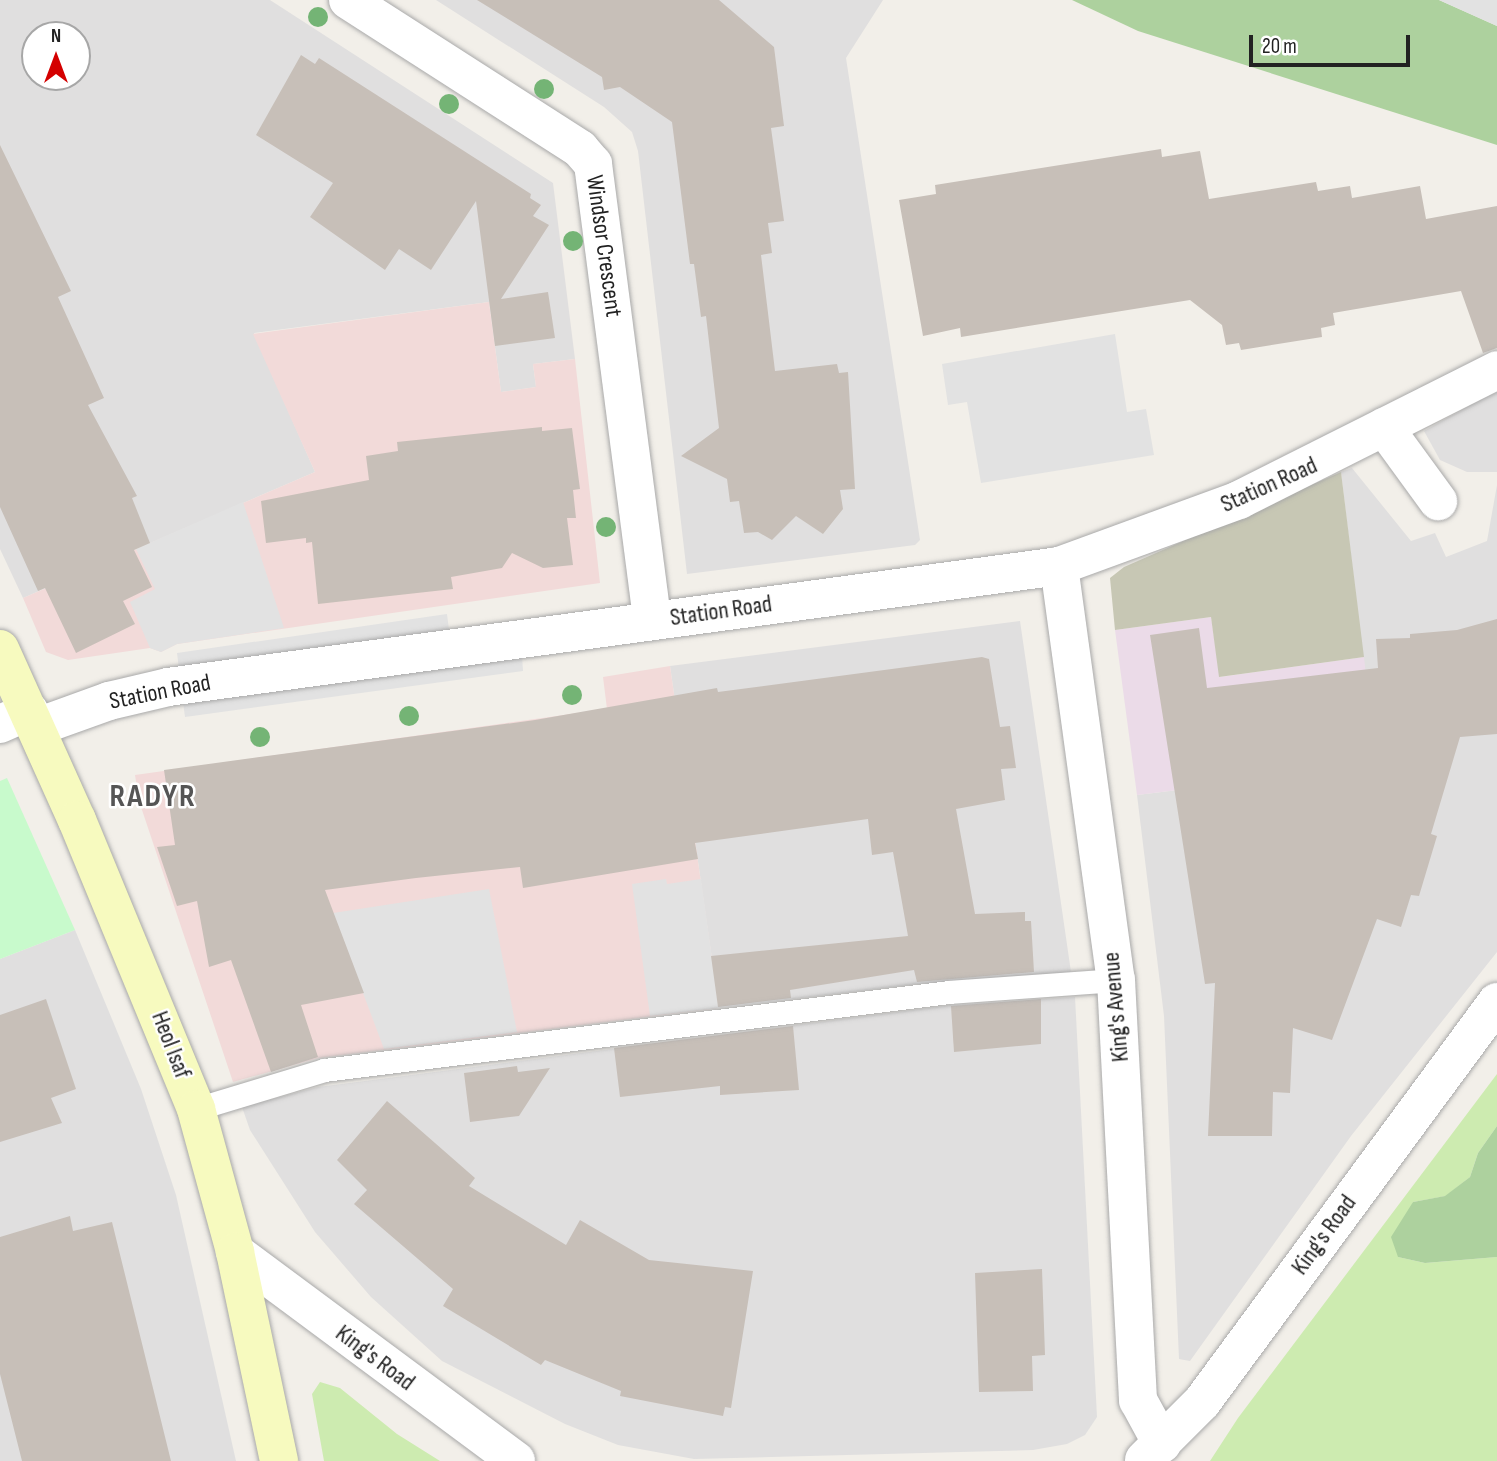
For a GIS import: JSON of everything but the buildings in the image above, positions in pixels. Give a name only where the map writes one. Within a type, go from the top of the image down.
[{"type":"main road","name":"Heol Isaf","points":[[0,649],[22,721],[195,1109],[235,1252],[279,1461]]},
{"type":"street","name":"Windsor Crescent","points":[[348,0],[580,149],[593,164],[652,620]]},
{"type":"street","name":"Station Road","points":[[22,721],[168,687],[1059,566],[1239,500],[1497,370]]},
{"type":"street","points":[[1384,427],[1438,502]]},
{"type":"street","name":"King's Avenue","points":[[1059,566],[1116,979],[1138,1400],[1153,1453]]},
{"type":"street","name":"King's Road","points":[[1153,1453],[1202,1402],[1497,1002]]},
{"type":"street","name":"King's Road","points":[[235,1252],[516,1461]]},
{"type":"lane","points":[[195,1109],[324,1070],[949,992],[1116,979]]},
{"type":"shaded area","points":[[0,0],[270,0],[553,183],[575,359],[533,364],[536,387],[501,392],[489,302],[254,333],[315,472],[23,598],[0,549]]},
{"type":"shaded area","points":[[436,0],[883,0],[846,58],[920,540],[915,545],[687,574],[638,151],[632,132],[604,107]]},
{"type":"shaded area","points":[[1439,0],[1497,0],[1497,26]]},
{"type":"shaded area","points":[[489,302],[501,392],[536,387],[533,364],[575,359],[600,583],[177,644],[161,652],[150,648],[68,660],[46,652],[23,598],[315,472],[253,334]]},
{"type":"shaded area","points":[[1115,334],[1127,412],[1146,409],[1154,455],[981,483],[967,402],[948,405],[942,364]]},
{"type":"shaded area","points":[[1497,390],[1497,472],[1467,472],[1440,460],[1424,431]]},
{"type":"shaded area","points":[[1352,468],[1411,541],[1435,533],[1446,557],[1487,541],[1497,485],[1497,952],[1351,1136],[1190,1361],[1179,1359],[1164,1016],[1137,795],[1376,766],[1341,472]]},
{"type":"shaded area","points":[[1341,472],[1364,657],[1219,677],[1211,617],[1115,630],[1110,578],[1124,567]]},
{"type":"shaded area","points":[[243,502],[284,628],[177,644],[161,652],[150,648],[130,602],[155,589],[136,549]]},
{"type":"shaded area","points":[[447,614],[449,630],[179,669],[177,653]]},
{"type":"shaded area","points":[[1211,617],[1220,677],[1364,657],[1376,766],[1137,795],[1115,630]]},
{"type":"shaded area","points":[[1020,621],[1071,972],[917,984],[719,1008],[670,666]]},
{"type":"shaded area","points":[[522,656],[523,671],[185,717],[183,702]]},
{"type":"shaded area","points":[[670,666],[719,1008],[319,1058],[233,1082],[139,801],[135,775],[607,709],[603,677]]},
{"type":"shaded area","points":[[666,879],[667,884],[701,879],[719,1008],[650,1016],[632,884]]},
{"type":"shaded area","points":[[489,889],[517,1032],[384,1049],[333,913]]},
{"type":"shaded area","points":[[75,930],[141,1089],[176,1195],[236,1461],[0,1461],[0,959]]},
{"type":"shaded area","points":[[1075,997],[1097,1417],[1085,1435],[1067,1444],[1033,1450],[694,1459],[618,1445],[565,1424],[442,1361],[371,1297],[315,1232],[250,1130],[242,1107],[318,1087],[952,1005]]},
{"type":"green space","points":[[1072,0],[1439,0],[1497,26],[1497,145],[1138,31]]},
{"type":"green space","points":[[7,778],[75,930],[0,959],[0,781]]},
{"type":"green space","points":[[1497,1074],[1497,1126],[1478,1153],[1470,1177],[1446,1196],[1413,1202],[1398,1257],[1425,1263],[1497,1257],[1497,1461],[1210,1461],[1238,1418]]},
{"type":"green space","points":[[1497,1126],[1497,1257],[1425,1263],[1398,1257],[1391,1237],[1413,1202],[1445,1196],[1470,1177],[1478,1153]]},
{"type":"green space","points":[[320,1382],[340,1388],[397,1434],[440,1461],[324,1461],[312,1394]]},
{"type":"district","name":"RADYR","points":[[153,797]]}]
